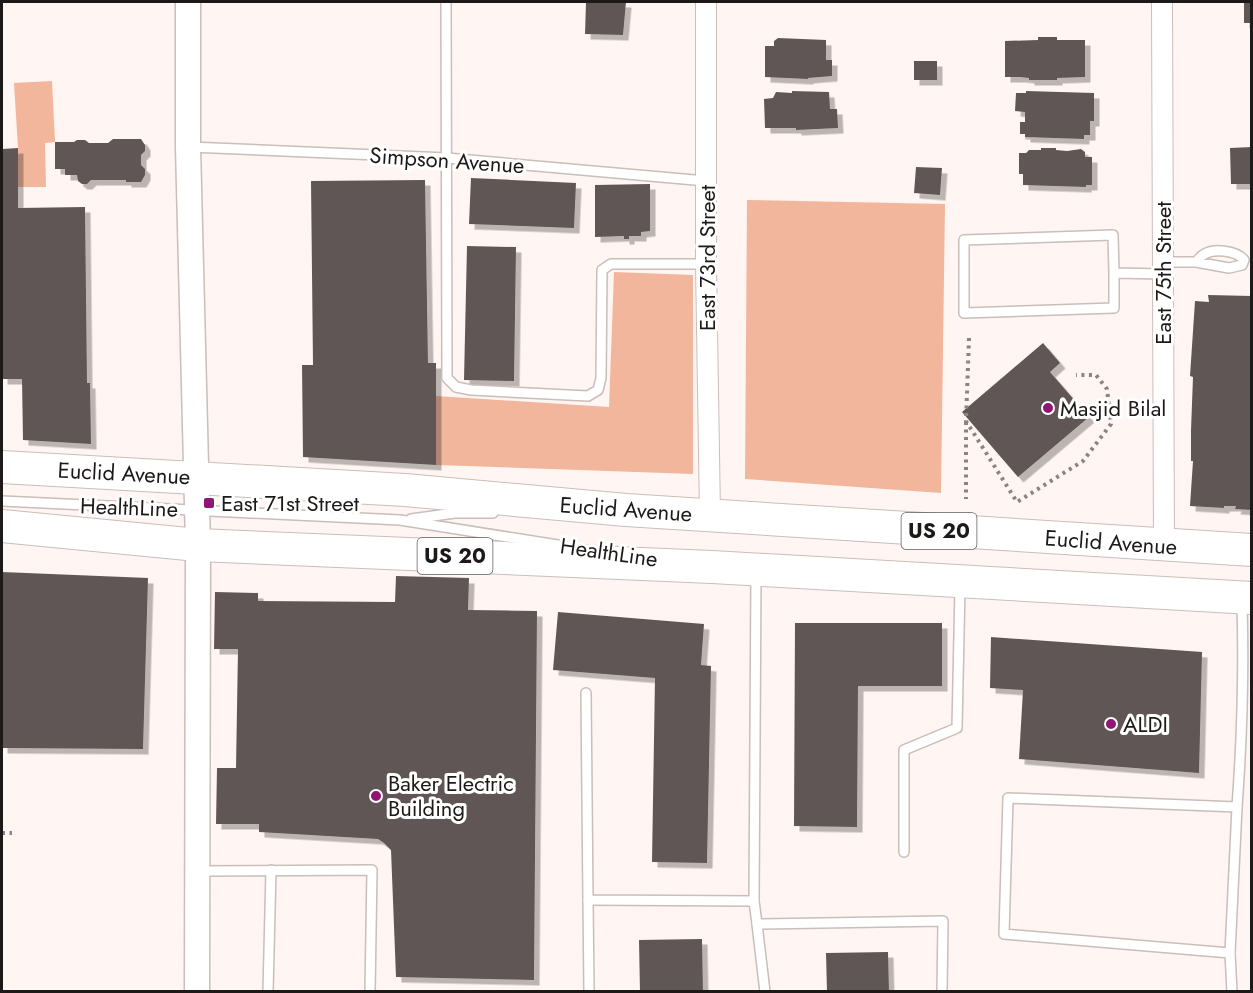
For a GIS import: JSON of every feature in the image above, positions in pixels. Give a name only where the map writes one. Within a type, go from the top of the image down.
[{"type":"main road","name":"Euclid Avenue","points":[[2,467],[405,490],[626,510],[1251,550]]},
{"type":"main road","name":"US 20","points":[[2,526],[198,545],[712,567],[1247,598]]},
{"type":"street","points":[[188,2],[188,147],[198,545],[197,992]]},
{"type":"street","name":"East 73rd Street","points":[[706,2],[706,264],[710,515]]},
{"type":"street","name":"East 75th Street","points":[[1162,2],[1164,545]]},
{"type":"lane","points":[[446,2],[447,378],[456,387],[501,392],[588,396],[598,390],[601,378],[602,270],[611,264],[706,264]]},
{"type":"lane","name":"Simpson Avenue","points":[[188,147],[447,158],[706,181]]},
{"type":"lane","points":[[1113,235],[1114,273],[1114,308],[964,313],[964,240],[1113,235]]},
{"type":"lane","points":[[1114,273],[1196,262],[1229,268],[1248,261],[1233,253],[1216,251],[1203,255],[1196,262]]},
{"type":"lane","name":"HealthLine","points":[[2,501],[399,520],[576,548]]},
{"type":"lane","name":"HealthLine","points":[[535,512],[626,510]]},
{"type":"lane","name":"HealthLine","points":[[399,520],[455,513],[501,512]]},
{"type":"lane","name":"HealthLine","points":[[610,553],[712,567]]},
{"type":"lane","points":[[756,570],[754,901],[765,992]]},
{"type":"lane","points":[[904,852],[904,750],[957,728],[960,582]]},
{"type":"lane","points":[[1232,992],[1230,953],[1242,742],[1247,598]]},
{"type":"lane","points":[[586,693],[589,992]]},
{"type":"lane","points":[[1230,953],[1004,934],[1008,798],[1237,807]]},
{"type":"lane","points":[[268,992],[271,870]]},
{"type":"lane","points":[[197,871],[372,870],[370,992]]},
{"type":"lane","points":[[588,900],[754,901]]},
{"type":"lane","points":[[757,924],[943,921],[942,992]]},
{"type":"path","points":[[966,499],[969,338]]},
{"type":"path","points":[[966,421],[1017,502],[1083,461],[1111,424],[1107,389],[1095,375],[1076,375]]},
{"type":"path","points":[[2,833],[12,833]]},
{"type":"shaded area","points":[[52,81],[55,142],[45,143],[46,187],[18,187],[14,83]]},
{"type":"shaded area","points":[[747,200],[945,204],[941,493],[745,479]]},
{"type":"shaded area","points":[[614,272],[693,275],[693,474],[436,465],[436,396],[609,407]]},
{"type":"building","points":[[586,2],[626,2],[623,35],[585,34]]},
{"type":"building","points":[[1244,2],[1252,2],[1252,23],[1244,23]]},
{"type":"building","points":[[1038,37],[1085,40],[1085,77],[1029,80],[1029,78],[1005,77],[1005,41],[1038,40]]},
{"type":"building","points":[[778,38],[826,40],[826,60],[832,60],[832,76],[808,79],[765,77],[765,46],[774,46],[774,41]]},
{"type":"building","points":[[914,61],[937,61],[937,80],[914,80]]},
{"type":"building","points":[[792,91],[829,92],[830,109],[837,109],[838,128],[796,130],[796,128],[765,128],[764,99],[773,98],[776,92],[792,93]]},
{"type":"building","points":[[1026,91],[1094,93],[1094,121],[1090,121],[1090,135],[1084,135],[1084,139],[1025,137],[1025,134],[1020,134],[1020,122],[1025,122],[1025,112],[1015,111],[1016,93],[1026,93]]},
{"type":"building","points":[[113,139],[141,139],[145,145],[145,151],[141,155],[141,165],[145,169],[145,175],[141,182],[91,180],[87,184],[82,184],[78,181],[77,175],[65,175],[65,169],[55,169],[55,142],[85,140],[89,143],[108,143]]},
{"type":"building","points":[[1252,147],[1252,184],[1231,184],[1230,148]]},
{"type":"building","points":[[18,148],[18,208],[85,207],[87,383],[90,383],[91,444],[23,440],[22,379],[2,379],[2,149]]},
{"type":"building","points":[[1041,148],[1067,151],[1081,149],[1085,152],[1085,157],[1092,157],[1092,185],[1086,185],[1086,187],[1023,185],[1023,174],[1019,174],[1019,153],[1041,150]]},
{"type":"building","points":[[916,167],[942,168],[940,195],[914,193]]},
{"type":"building","points":[[471,178],[576,183],[574,228],[469,224]]},
{"type":"building","points":[[425,180],[428,363],[436,363],[436,465],[303,457],[302,365],[313,365],[311,181]]},
{"type":"building","points":[[650,184],[650,231],[641,232],[641,236],[629,236],[629,239],[624,239],[624,236],[595,237],[595,185]]},
{"type":"building","points":[[467,246],[516,247],[514,381],[464,380]]},
{"type":"building","points":[[1208,295],[1252,296],[1252,510],[1235,509],[1236,506],[1224,506],[1224,508],[1190,506],[1193,461],[1191,461],[1191,430],[1193,377],[1190,376],[1195,301],[1209,302]]},
{"type":"building","points":[[1043,343],[1060,363],[1050,372],[1089,417],[1018,477],[962,412]]},
{"type":"building","points":[[2,572],[148,578],[143,749],[2,748]]},
{"type":"building","name":"Baker Electric Building","points":[[396,576],[469,578],[468,610],[537,611],[534,980],[396,977],[391,850],[384,843],[378,839],[259,832],[259,824],[216,824],[217,768],[236,768],[238,649],[214,649],[215,592],[258,593],[258,601],[395,602]]},
{"type":"building","points":[[558,612],[704,624],[701,665],[711,666],[707,863],[652,862],[655,678],[553,670]]},
{"type":"building","points":[[795,623],[942,623],[942,686],[858,686],[857,827],[794,826]]},
{"type":"building","name":"ALDI","points":[[991,637],[1202,652],[1199,773],[1019,759],[1023,690],[990,688]]},
{"type":"building","points":[[702,939],[703,992],[640,992],[639,940]]},
{"type":"building","points":[[888,952],[889,992],[827,992],[826,953]]},
{"type":"place","name":"Masjid Bilal","points":[[1048,408]]},
{"type":"place","name":"East 71st Street","points":[[209,503]]},
{"type":"place","name":"ALDI","points":[[1111,724]]},
{"type":"place","name":"Baker Electric Building","points":[[376,796]]}]
